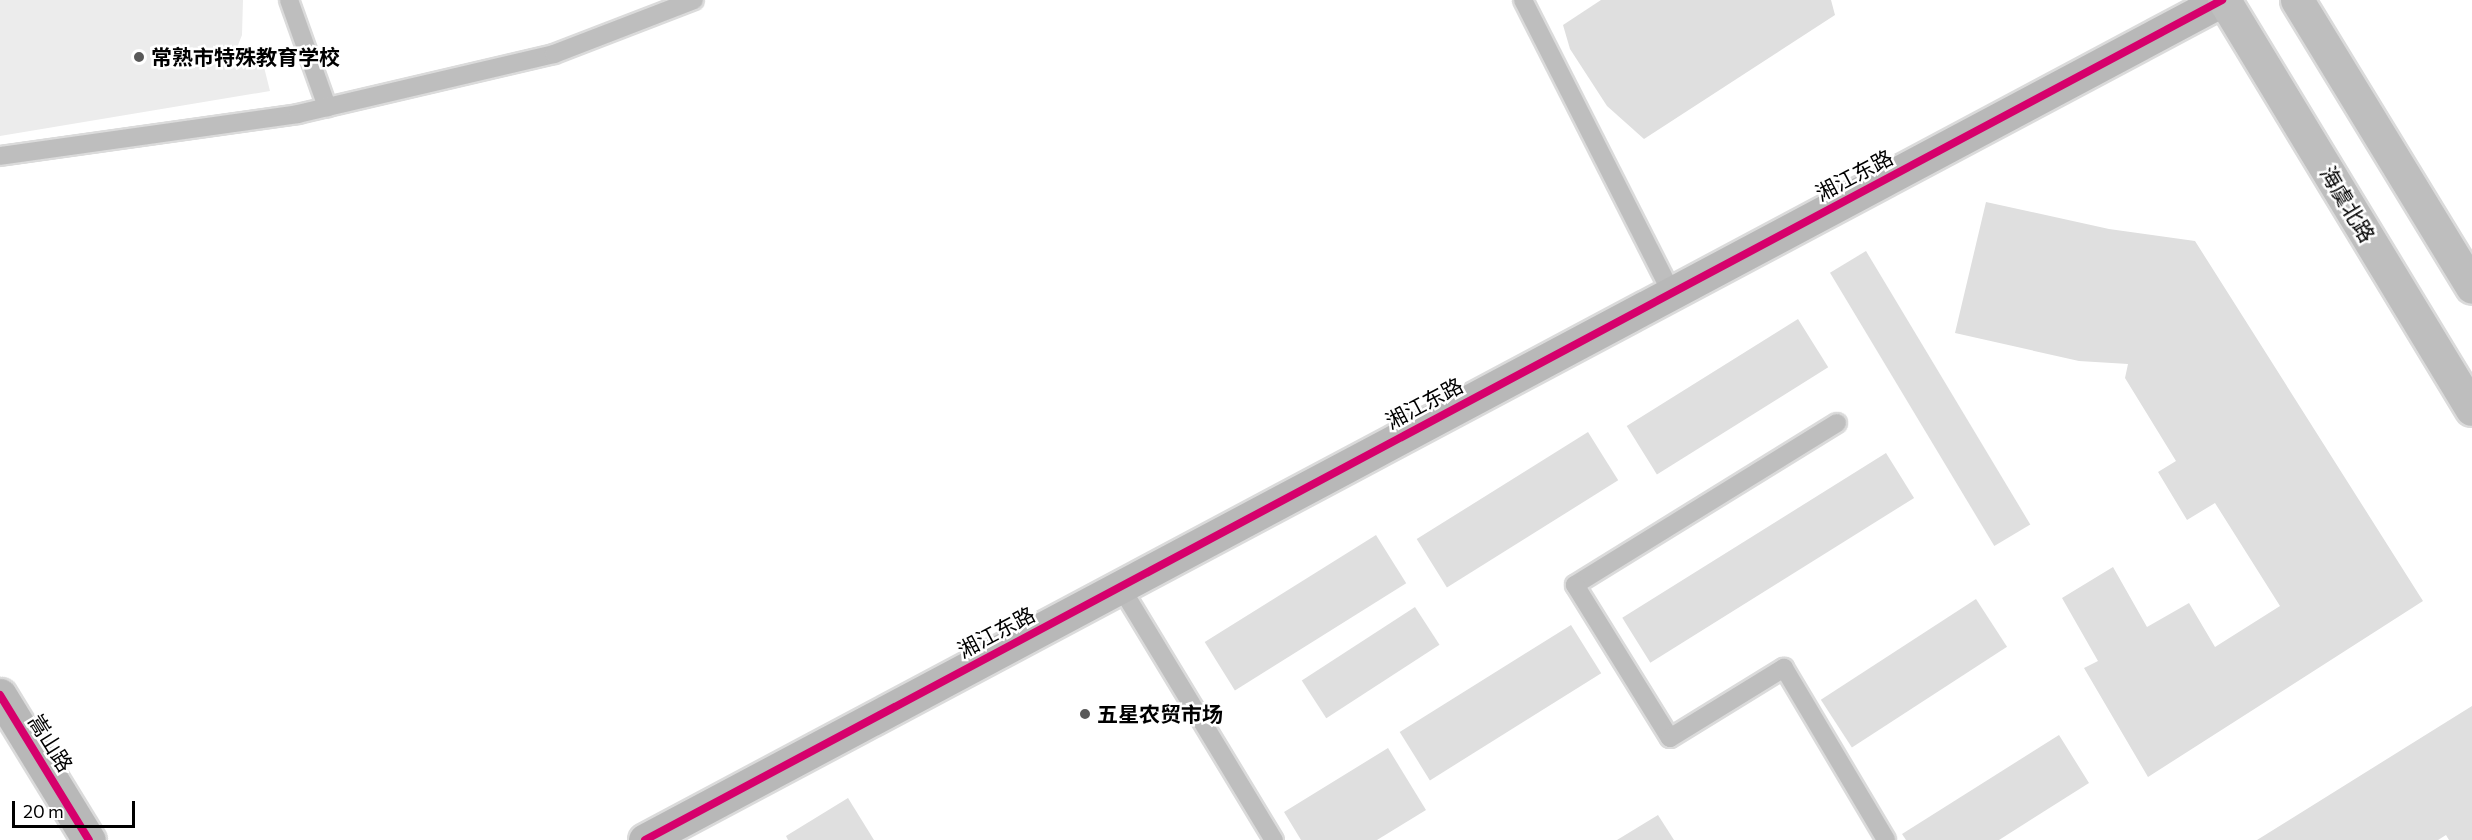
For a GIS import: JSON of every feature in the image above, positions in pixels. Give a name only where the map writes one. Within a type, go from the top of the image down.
[{"type":"main road","name":"海虞北路","points":[[2223,0],[2472,409]]},
{"type":"main road","points":[[2297,0],[2472,287]]},
{"type":"street","name":"湘江东路","points":[[645,840],[2223,0]]},
{"type":"street","name":"嵩山路","points":[[0,695],[89,840]]},
{"type":"lane","points":[[289,0],[327,107]]},
{"type":"lane","points":[[0,156],[327,107],[554,54],[694,0]]},
{"type":"lane","points":[[1523,0],[1671,292]]},
{"type":"lane","points":[[1837,423],[1575,585],[1670,738],[1784,668],[1886,840]]},
{"type":"lane","points":[[1120,586],[1274,840]]},
{"type":"shaded area","name":"常熟市特殊教育学校","points":[[0,0],[243,0],[242,35],[229,68],[263,63],[270,91],[0,136]]},
{"type":"building","points":[[1601,0],[1831,0],[1835,15],[1644,139],[1607,106],[1570,49],[1563,25]]},
{"type":"building","points":[[1986,202],[2109,229],[2195,241],[2423,601],[2148,777],[2084,668],[2098,661],[2062,598],[2113,567],[2147,627],[2189,603],[2215,647],[2280,606],[2215,503],[2187,520],[2158,472],[2176,461],[2125,378],[2128,364],[2079,361],[1955,333]]},
{"type":"building","points":[[1866,251],[2030,524],[1994,546],[1830,273]]},
{"type":"building","points":[[1798,319],[1828,367],[1657,474],[1627,426]]},
{"type":"building","points":[[1588,432],[1618,480],[1447,587],[1417,539]]},
{"type":"building","points":[[1886,453],[1914,498],[1650,663],[1622,618]]},
{"type":"building","points":[[1376,535],[1406,583],[1235,690],[1205,642]]},
{"type":"building","points":[[1976,599],[2007,647],[1852,748],[1821,700]]},
{"type":"building","points":[[1415,607],[1440,645],[1326,718],[1302,681]]},
{"type":"building","points":[[1571,625],[1601,673],[1430,780],[1400,732]]},
{"type":"building","points":[[2472,706],[2472,840],[2449,840],[2446,835],[2438,840],[2257,840]]},
{"type":"building","points":[[2059,735],[2089,783],[1999,840],[1906,840],[1902,834]]},
{"type":"building","points":[[1388,748],[1426,810],[1377,840],[1301,840],[1284,812]]},
{"type":"building","points":[[848,798],[874,840],[788,840],[786,836]]},
{"type":"building","points":[[1658,815],[1674,840],[1617,840]]},
{"type":"cycle path","points":[[645,840],[2222,0]]},
{"type":"cycle path","points":[[0,695],[89,840]]},
{"type":"place","name":"常熟市特殊教育学校","points":[[139,57]]},
{"type":"place","name":"五星农贸市场","points":[[1085,714]]}]
